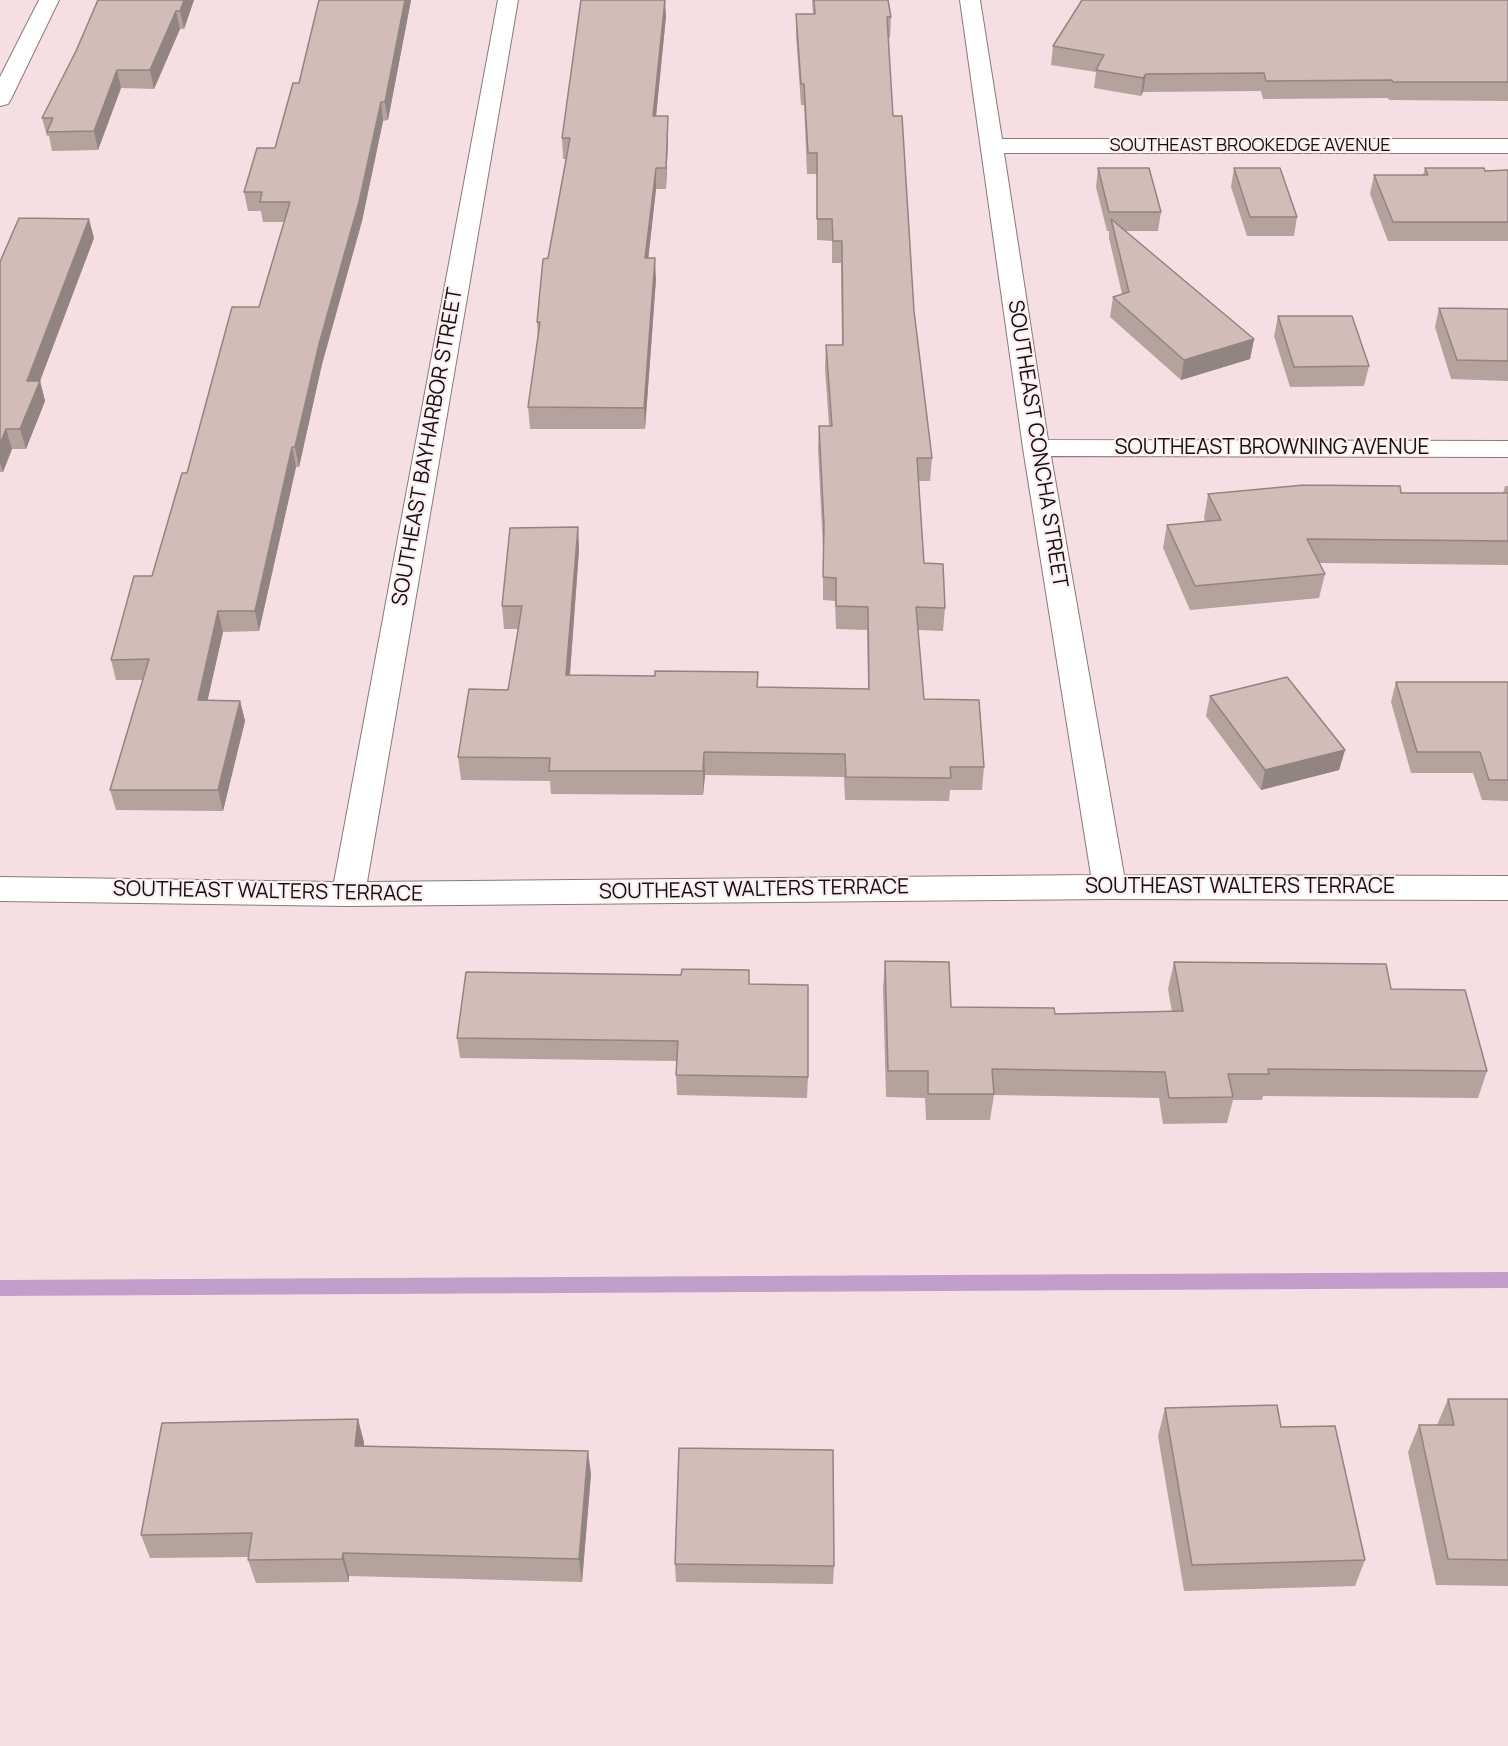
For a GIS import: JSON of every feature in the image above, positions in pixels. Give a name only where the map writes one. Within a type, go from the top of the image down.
[{"type":"street","points":[[0,99],[49,0]]},
{"type":"street","name":"SOUTHEAST BAYHARBOR STREET","points":[[348,894],[508,0]]},
{"type":"street","name":"SOUTHEAST CONCHA STREET","points":[[970,0],[1036,448],[1109,886]]},
{"type":"street","name":"SOUTHEAST BROOKEDGE AVENUE","points":[[992,146],[1508,146]]},
{"type":"street","name":"SOUTHEAST BROWNING AVENUE","points":[[1036,448],[1508,448]]},
{"type":"street","name":"SOUTHEAST WALTERS TERRACE","points":[[0,889],[348,894],[1109,886],[1508,888]]},
{"type":"building","points":[[98,0],[184,0],[180,11],[176,11],[150,70],[117,70],[94,131],[47,132],[53,118],[42,118],[76,51]]},
{"type":"building","points":[[319,0],[405,0],[385,102],[381,102],[359,202],[319,344],[295,447],[292,447],[255,611],[218,611],[198,700],[240,701],[218,790],[110,790],[149,659],[111,660],[134,576],[152,576],[182,473],[187,473],[232,307],[259,307],[290,202],[260,202],[262,192],[244,192],[257,148],[275,148],[293,83],[299,83]]},
{"type":"building","points":[[581,0],[665,0],[653,116],[668,116],[666,168],[656,168],[645,258],[655,258],[644,408],[528,407],[540,322],[537,322],[543,259],[548,258],[570,138],[562,138]]},
{"type":"building","points":[[814,0],[888,0],[891,17],[887,17],[893,116],[902,116],[914,311],[932,458],[917,458],[924,563],[943,564],[945,608],[916,607],[924,699],[979,700],[984,767],[950,767],[951,778],[846,777],[845,754],[704,752],[703,771],[549,771],[550,758],[458,757],[469,689],[508,690],[522,606],[502,606],[510,528],[578,527],[566,675],[655,676],[655,671],[758,672],[757,687],[869,689],[868,607],[836,606],[836,578],[823,577],[824,525],[819,426],[832,426],[826,345],[843,345],[842,241],[833,241],[832,219],[817,219],[817,153],[808,153],[804,84],[801,84],[796,14],[815,14]]},
{"type":"building","points":[[1082,0],[1508,0],[1508,82],[1266,81],[1264,73],[1146,74],[1143,78],[1096,70],[1104,55],[1053,46]]},
{"type":"building","points":[[1098,168],[1149,168],[1161,212],[1109,212]]},
{"type":"building","points":[[1234,168],[1280,168],[1297,217],[1250,217]]},
{"type":"building","points":[[1425,168],[1508,170],[1508,222],[1393,222],[1374,175],[1428,175]]},
{"type":"building","points":[[19,218],[89,219],[27,381],[40,381],[20,429],[6,429],[0,444],[0,262]]},
{"type":"building","points":[[1111,219],[1254,339],[1184,360],[1113,297],[1129,292]]},
{"type":"building","points":[[1439,308],[1508,309],[1508,361],[1457,360]]},
{"type":"building","points":[[1278,316],[1352,316],[1369,366],[1294,367]]},
{"type":"building","points":[[1304,485],[1400,486],[1401,493],[1508,493],[1508,541],[1307,539],[1325,574],[1195,586],[1167,525],[1221,520],[1208,494]]},
{"type":"building","points":[[1287,677],[1345,750],[1265,770],[1210,696]]},
{"type":"building","points":[[1396,682],[1508,682],[1508,780],[1489,780],[1480,752],[1417,752]]},
{"type":"building","points":[[885,961],[949,962],[951,1007],[1054,1008],[1055,1014],[1183,1011],[1174,962],[1386,964],[1391,989],[1465,990],[1487,1071],[1268,1069],[1269,1074],[1228,1074],[1233,1097],[1169,1098],[1165,1072],[992,1069],[994,1094],[928,1094],[928,1071],[888,1071]]},
{"type":"building","points":[[682,969],[749,970],[749,984],[808,985],[808,1077],[676,1075],[678,1041],[457,1038],[466,972],[681,975]]},
{"type":"building","points":[[1448,1399],[1508,1399],[1508,1560],[1448,1559],[1419,1425],[1454,1425]]},
{"type":"building","points":[[1277,1405],[1281,1427],[1335,1426],[1365,1560],[1192,1565],[1165,1408]]},
{"type":"building","points":[[358,1419],[355,1446],[588,1451],[579,1559],[343,1553],[342,1559],[248,1560],[252,1533],[141,1535],[162,1423]]},
{"type":"building","points":[[679,1448],[833,1450],[834,1566],[675,1564]]},
{"type":"waterway","points":[[0,1288],[1508,1280]]}]
